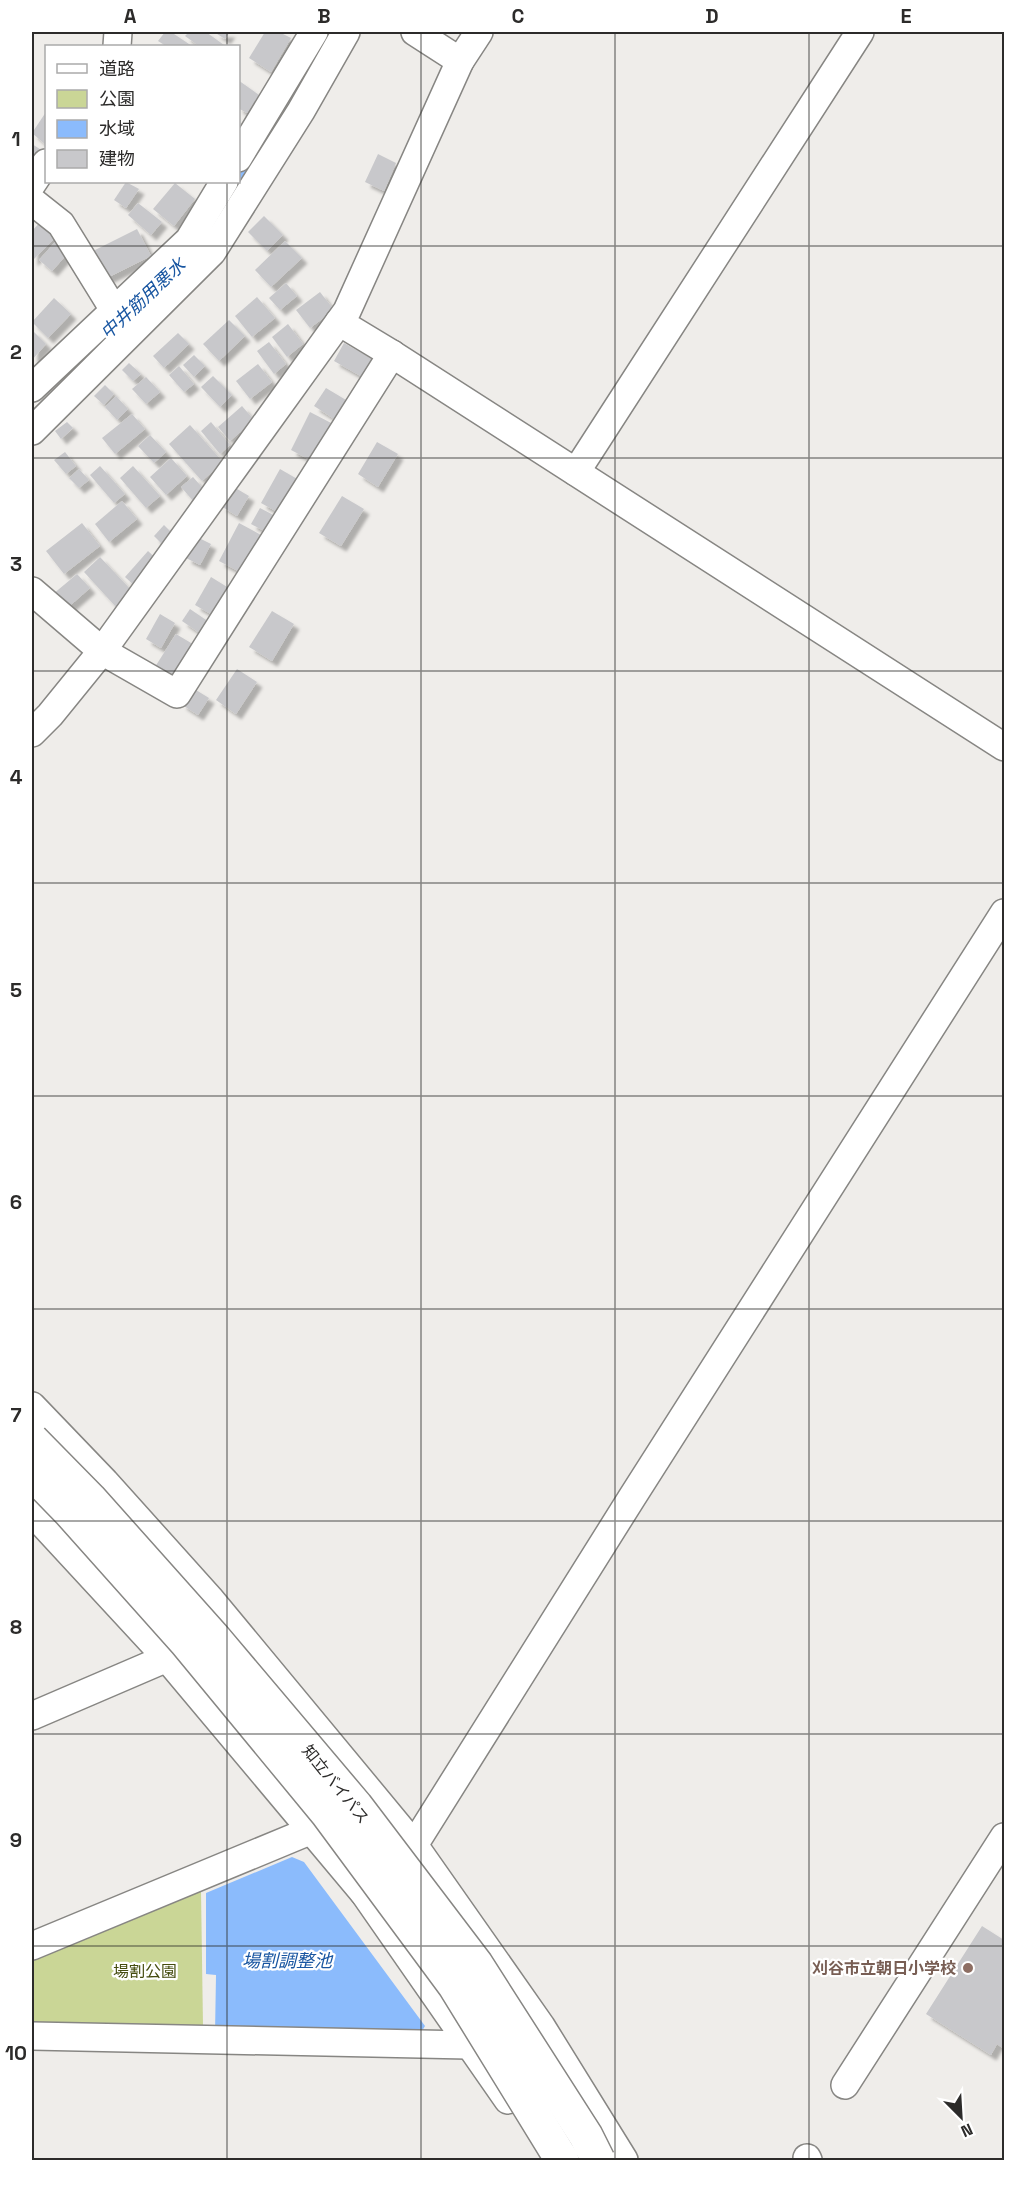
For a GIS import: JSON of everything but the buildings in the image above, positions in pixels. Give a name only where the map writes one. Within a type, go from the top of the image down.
[{"type":"highway","name":"知立バイパス","points":[[32,1440],[90,1499],[214,1638],[356,1806],[476,1964],[598,2160]]},
{"type":"highway","name":"知立バイパス","points":[[32,1473],[70,1512],[186,1642],[327,1813],[455,1986],[562,2160]]},
{"type":"street","points":[[240,155],[314,32]]},
{"type":"street","points":[[32,431],[212,252],[301,111],[346,32]]},
{"type":"street","points":[[414,32],[460,61]]},
{"type":"street","points":[[32,733],[51,715],[102,651],[347,311],[460,61],[479,32]]},
{"type":"street","points":[[576,472],[860,32]]},
{"type":"street","points":[[32,184],[45,164]]},
{"type":"street","points":[[32,388],[189,240],[223,183]]},
{"type":"street","points":[[32,201],[61,224],[114,310]]},
{"type":"street","points":[[339,322],[1005,747]]},
{"type":"street","points":[[32,591],[102,651],[177,694],[392,354]]},
{"type":"street","points":[[364,1893],[414,1845],[631,1498],[1005,913]]},
{"type":"street","points":[[32,1406],[105,1482],[211,1600],[414,1845],[592,2097],[624,2160]]},
{"type":"street","points":[[32,1512],[167,1658],[364,1893],[468,2045],[495,2080],[544,2160]]},
{"type":"street","points":[[32,1716],[167,1658]]},
{"type":"street","points":[[32,1946],[312,1830]]},
{"type":"street","points":[[845,2085],[1005,1837]]},
{"type":"street","points":[[32,2037],[468,2045]]},
{"type":"green space","name":"場割公園","points":[[201,1891],[203,2026],[32,2027],[32,1957]]},
{"type":"water","name":"場割調整池","points":[[292,1857],[304,1862],[425,2026],[419,2036],[215,2034],[216,1975],[206,1974],[206,1893]]},
{"type":"waterway","name":"中井筋用悪水","points":[[240,177],[259,146]]},
{"type":"place","name":"刈谷市立朝日小学校","points":[[968,1968]]}]
